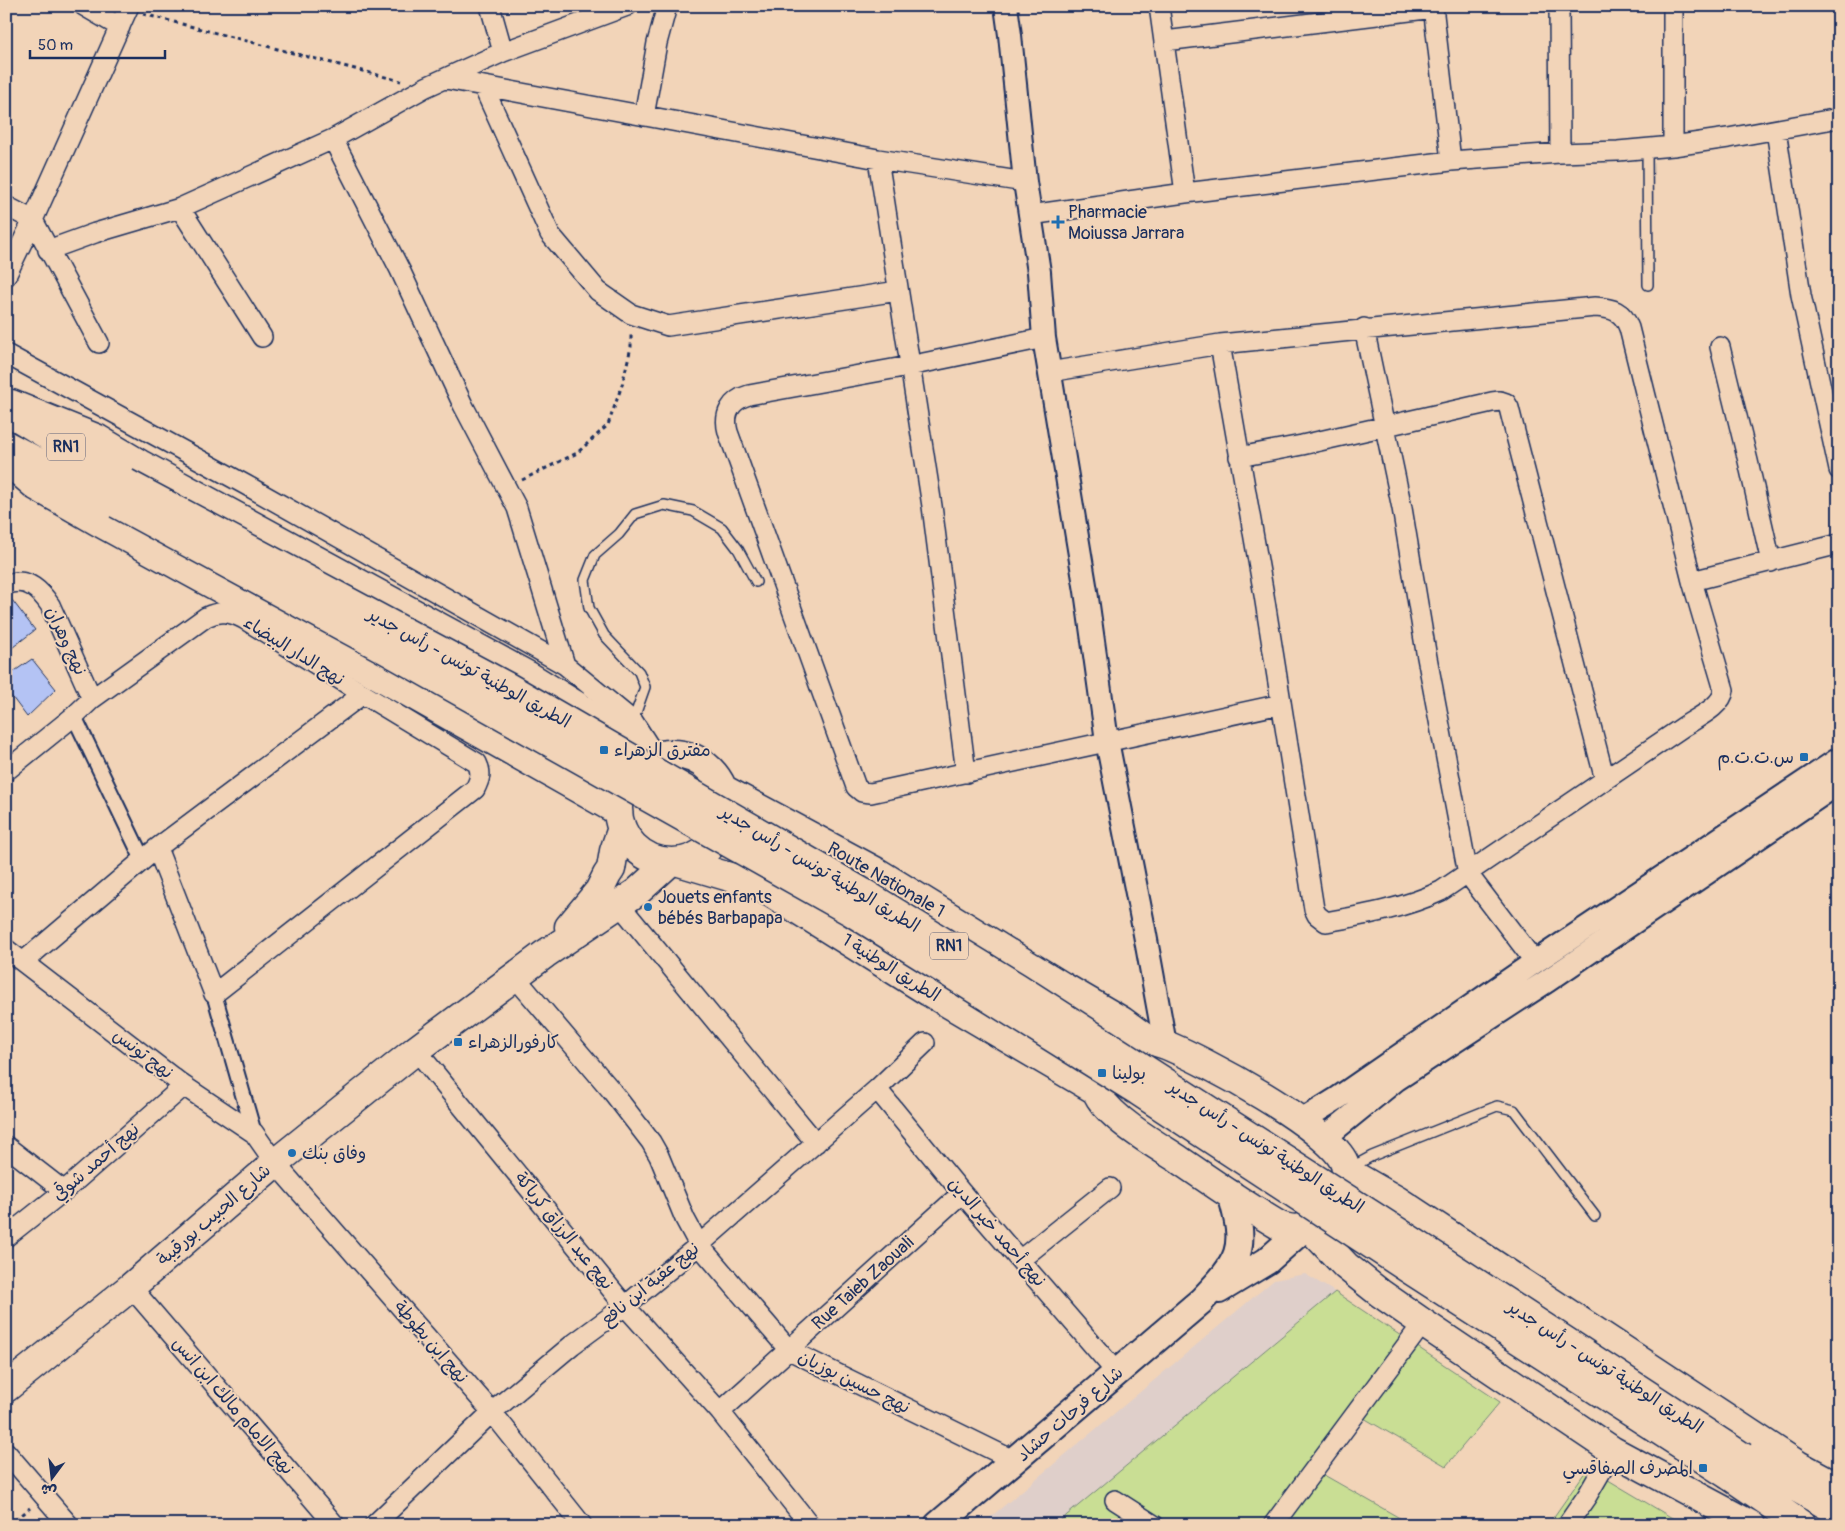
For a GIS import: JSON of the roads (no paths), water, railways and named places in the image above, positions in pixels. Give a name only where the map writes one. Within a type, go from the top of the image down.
[{"type":"main road","points":[[6,402],[98,439],[149,469],[527,675],[619,732],[650,759],[633,771],[624,783],[620,797],[620,820],[611,869],[599,891],[545,954]]},
{"type":"main road","name":"الطريق الوطنية تونس - رأس جدير","points":[[6,410],[122,493]]},
{"type":"main road","name":"الطريق الوطنية تونس - رأس جدير","points":[[6,445],[122,493],[508,687],[854,887],[1017,987],[1387,1224],[1737,1467],[1802,1525]]},
{"type":"main road","points":[[6,460],[36,486],[360,665],[620,820]]},
{"type":"main road","name":"RN1","points":[[650,759],[670,754],[683,755],[696,760],[717,777],[723,789],[727,808],[723,827],[713,844],[697,856],[675,862]]},
{"type":"main road","name":"Route Nationale 1","points":[[723,789],[875,871],[1156,1042],[1235,1079],[1301,1121],[1323,1139],[1342,1159],[1346,1171]]},
{"type":"main road","name":"الطريق الوطنية 1","points":[[620,820],[630,841],[641,852],[655,859],[675,862],[760,886],[945,1002],[1097,1091]]},
{"type":"main road","points":[[545,954],[646,885],[675,862]]},
{"type":"main road","name":"شارع الحبيب بورقيبة","points":[[6,1388],[131,1286],[275,1162],[416,1050],[545,954]]},
{"type":"main road","points":[[1156,1042],[1125,1041],[1107,1053],[1099,1063],[1094,1082],[1107,1108],[1155,1144],[1280,1226],[1293,1229],[1305,1227]]},
{"type":"main road","points":[[1201,1301],[1267,1261],[1305,1227],[1334,1197],[1346,1171],[1398,1201],[1798,1465],[1834,1484]]},
{"type":"main road","points":[[1201,1301],[1227,1272],[1238,1252],[1240,1229],[1231,1194]]},
{"type":"main road","points":[[1305,1227],[1346,1266],[1380,1293],[1613,1451],[1751,1525]]},
{"type":"main road","name":"شارع فرحات حشاد","points":[[938,1525],[1201,1301]]},
{"type":"main road","name":"الطريق الوطنية تونس - رأس جدير","points":[[1737,1467],[1839,1512]]},
{"type":"street","points":[[6,276],[126,14],[84,6]]},
{"type":"street","points":[[490,6],[503,52]]},
{"type":"street","points":[[48,250],[95,233],[180,208],[333,139],[426,87],[503,52],[627,6]]},
{"type":"street","points":[[644,116],[657,43],[667,6]]},
{"type":"street","points":[[1006,6],[1025,182],[1039,272],[1044,338],[1086,591],[1107,741],[1144,929],[1156,1042]]},
{"type":"street","points":[[1159,6],[1185,193]]},
{"type":"street","points":[[1559,6],[1560,153]]},
{"type":"street","points":[[1672,6],[1673,146]]},
{"type":"street","points":[[1165,41],[1434,7],[1451,161]]},
{"type":"street","points":[[446,79],[878,159],[1025,182]]},
{"type":"street","points":[[483,86],[550,234],[598,291],[631,314],[668,326],[898,291]]},
{"type":"street","points":[[1030,215],[1185,193],[1451,161],[1673,146],[1839,118]]},
{"type":"street","points":[[1776,130],[1801,295],[1839,470]]},
{"type":"street","points":[[333,139],[400,270],[463,405],[517,508],[565,665]]},
{"type":"street","points":[[878,159],[932,506],[966,773]]},
{"type":"street","points":[[6,206],[33,220],[98,342]]},
{"type":"street","points":[[180,208],[262,337]]},
{"type":"street","points":[[1049,372],[1220,344],[1364,328],[1595,307],[1608,308],[1621,314],[1629,328],[1692,580],[1724,690],[1723,695],[1715,706],[1441,891],[1407,904],[1372,913],[1326,922],[1321,919],[1314,909],[1220,344]]},
{"type":"street","points":[[1364,328],[1402,508],[1426,652],[1468,874],[1535,962]]},
{"type":"street","points":[[1044,338],[909,366],[749,395],[735,401],[730,408],[726,424],[856,787],[862,792],[870,793],[1281,704]]},
{"type":"street","points":[[1720,347],[1771,562]]},
{"type":"street","points":[[6,354],[229,476],[565,665],[633,721],[650,759]]},
{"type":"street","points":[[1239,458],[1497,401],[1507,405],[1604,780]]},
{"type":"street","points":[[1692,580],[1839,544]]},
{"type":"street","name":"نهج وهران","points":[[6,585],[20,582],[31,585],[42,592],[50,605],[92,699]]},
{"type":"street","name":"نهج الدار البيضاء","points":[[6,772],[92,699],[206,617],[216,612],[235,614],[244,619],[477,763],[481,772],[475,789],[214,994]]},
{"type":"street","points":[[23,962],[142,860],[363,694]]},
{"type":"street","points":[[74,716],[142,860]]},
{"type":"street","points":[[1301,1121],[1338,1098],[1535,962],[1839,759]]},
{"type":"street","points":[[1323,1139],[1397,1079],[1547,981],[1839,783]]},
{"type":"street","points":[[158,848],[214,994],[254,1133]]},
{"type":"street","points":[[619,904],[816,1144]]},
{"type":"street","name":"نهج تونس","points":[[6,949],[184,1086],[254,1133],[275,1162]]},
{"type":"street","name":"نهج حسين بوزيان","points":[[515,977],[611,1090],[651,1142],[659,1156],[685,1219],[699,1245],[789,1350],[1015,1461]]},
{"type":"street","name":"نهج عقبة ابن نافع","points":[[374,1525],[492,1412],[699,1245],[878,1089],[925,1042]]},
{"type":"street","name":"نهج عبد الرزاق كرباكة","points":[[416,1050],[625,1306],[720,1412],[810,1525]]},
{"type":"street","name":"نهج أحمد شوقي","points":[[6,1237],[64,1191],[184,1086]]},
{"type":"street","name":"نهج أحمد خير الدين","points":[[878,1089],[962,1193],[1117,1373]]},
{"type":"street","points":[[6,1146],[64,1191]]},
{"type":"street","name":"نهج ابن بطوطة","points":[[275,1162],[492,1412],[582,1525]]},
{"type":"street","points":[[1020,1259],[1110,1188]]},
{"type":"street","name":"Rue Taieb Zaouali","points":[[720,1412],[962,1193]]},
{"type":"street","name":"نهج الامام مالك ابن انس","points":[[131,1286],[336,1525]]},
{"type":"street","points":[[1273,1525],[1423,1323]]},
{"type":"street","points":[[1567,1525],[1587,1496],[1613,1451]]},
{"type":"street","points":[[6,1452],[69,1525]]},
{"type":"street","points":[[1115,1500],[1154,1525]]},
{"type":"lane","points":[[1647,148],[1648,285]]},
{"type":"lane","points":[[633,721],[645,686],[639,672],[604,635],[588,608],[586,580],[595,555],[619,534],[635,514],[664,505],[694,511],[722,528],[738,549],[756,582]]},
{"type":"lane","points":[[1346,1171],[1361,1161],[1381,1152],[1497,1106],[1504,1107],[1514,1110],[1595,1216]]},
{"type":"place","name":"Pharmacie Moiussa Jarrara","points":[[1058,222]]},
{"type":"place","name":"مفترق الزهراء","points":[[604,750]]},
{"type":"place","name":"س.ت.ت.م","points":[[1804,757]]},
{"type":"place","name":"Jouets enfants bébés Barbapapa","points":[[648,907]]},
{"type":"place","name":"كارفورالزهراء","points":[[458,1042]]},
{"type":"place","name":"بولينا","points":[[1102,1073]]},
{"type":"place","name":"وفاق بنك","points":[[292,1153]]},
{"type":"place","name":"المصرف الصفاقسي","points":[[1703,1468]]}]
